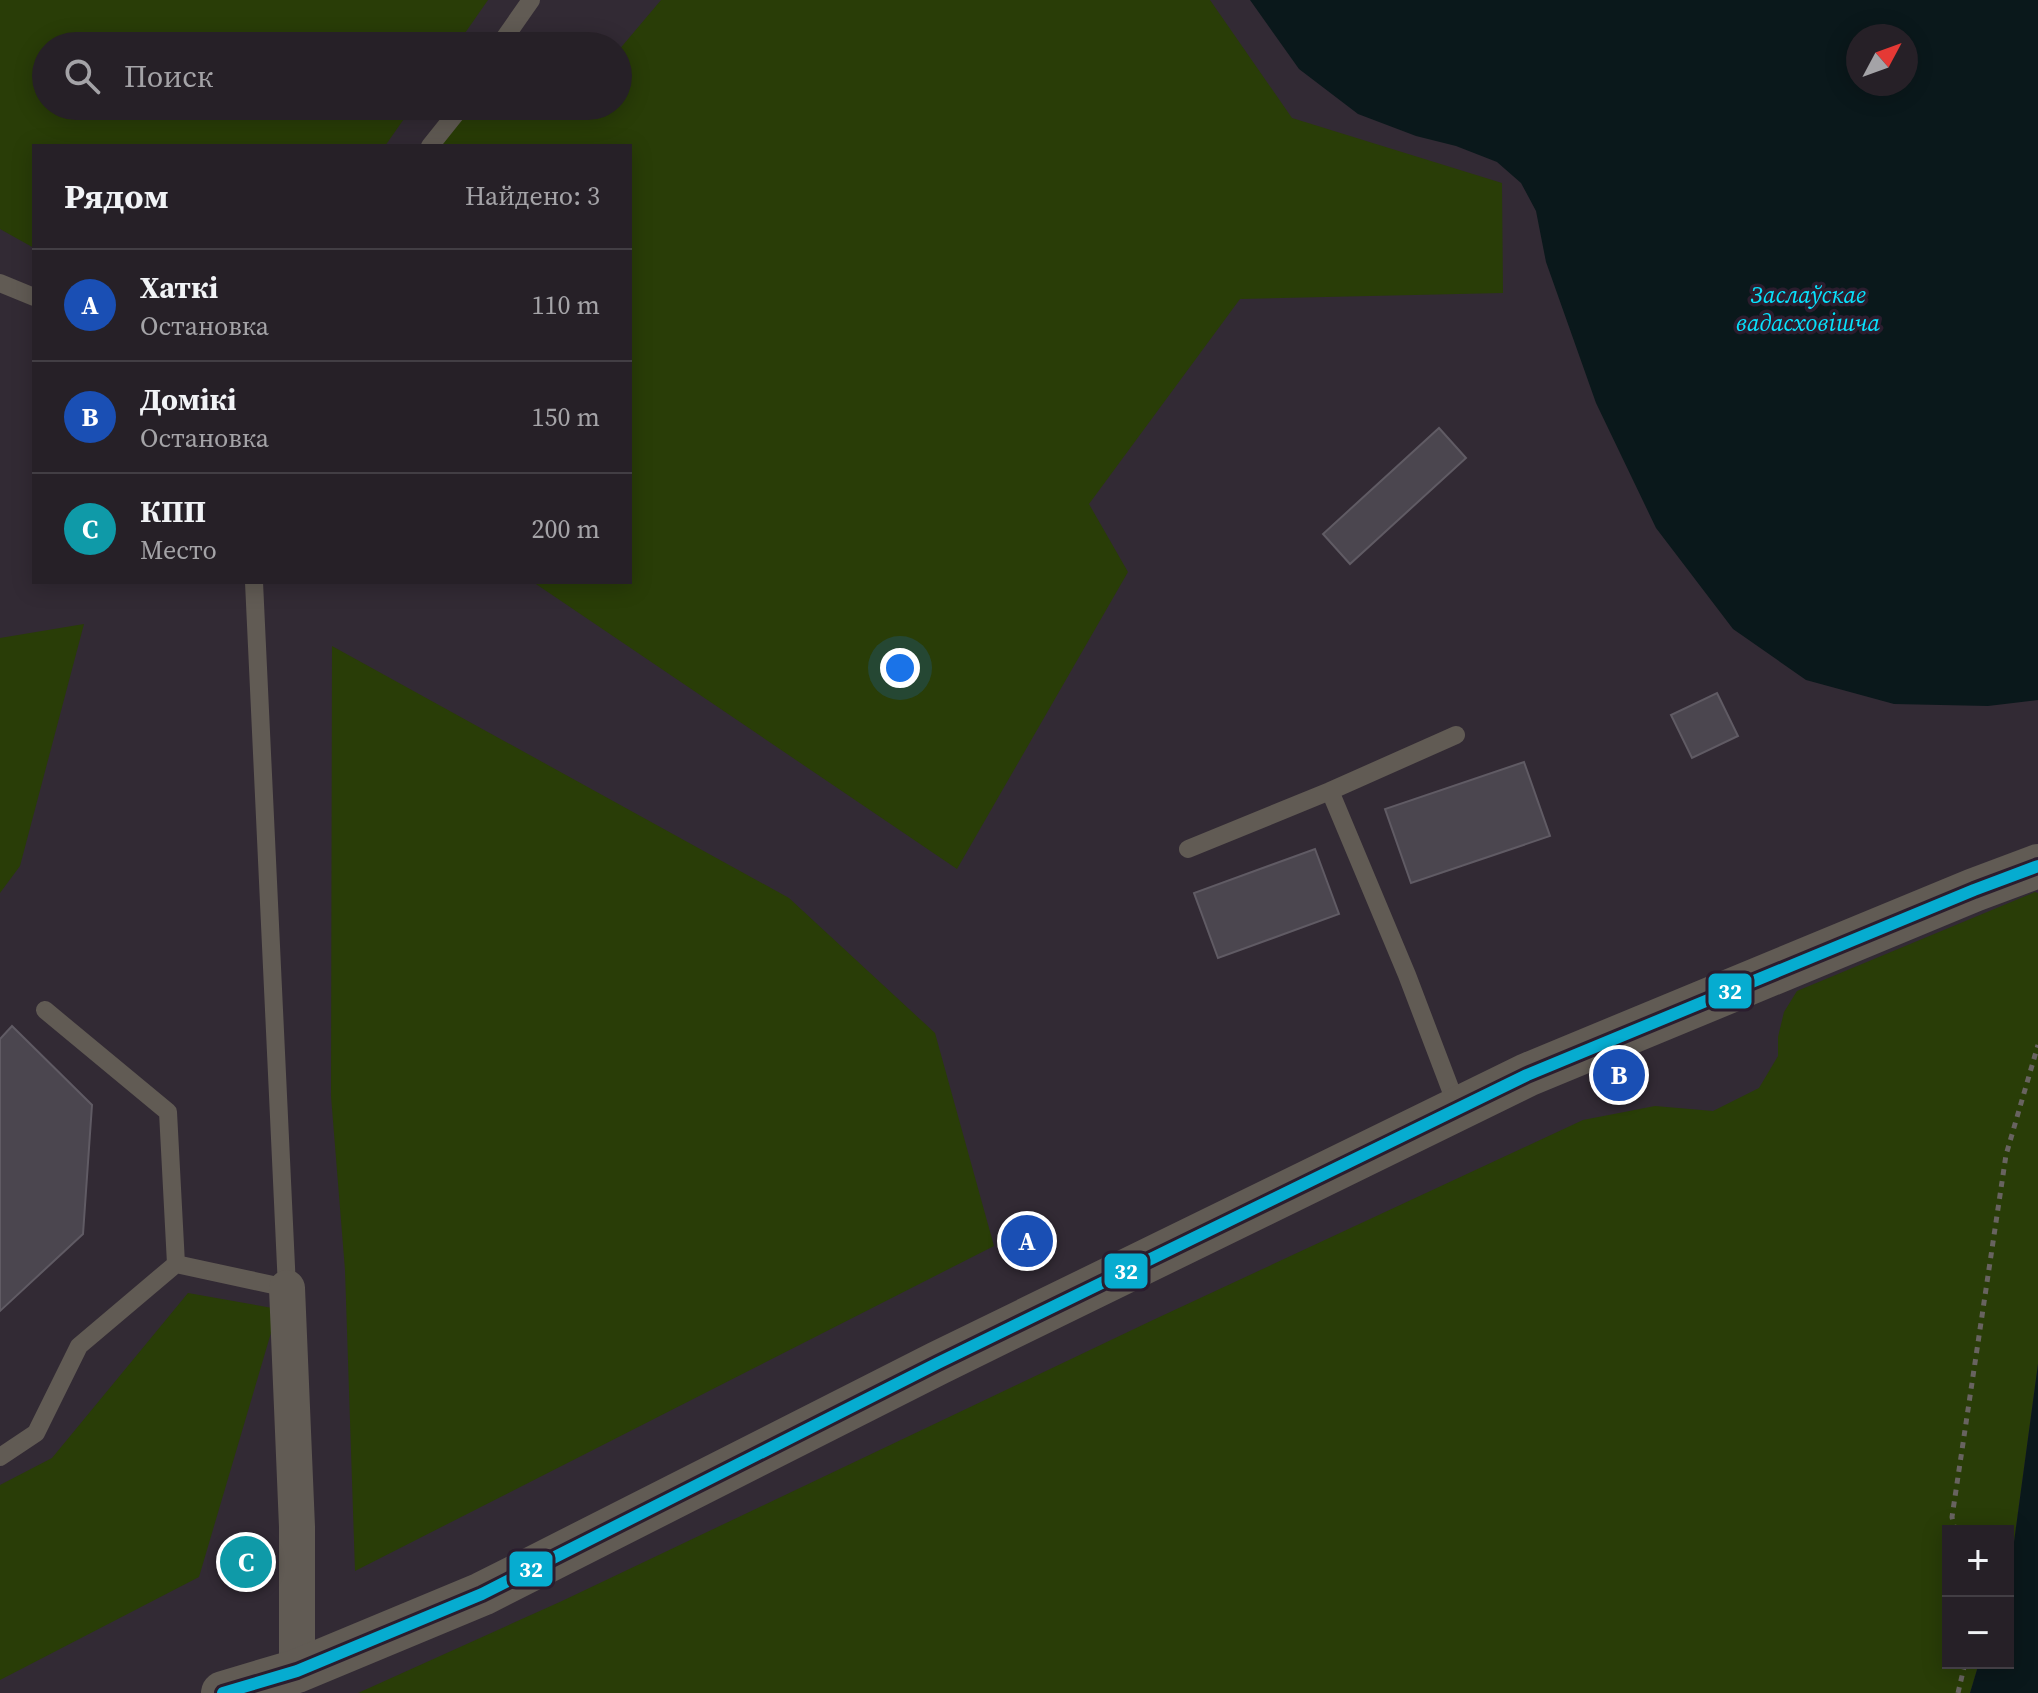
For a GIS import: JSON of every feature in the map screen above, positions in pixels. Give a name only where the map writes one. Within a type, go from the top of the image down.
[{"type":"street","points":[[223,1693],[297,1671],[482,1594],[938,1363],[1527,1075],[2038,866]]},
{"type":"street","points":[[287,1288],[297,1527],[297,1671]]},
{"type":"lane","points":[[509,32],[531,0]]},
{"type":"lane","points":[[432,144],[451,120]]},
{"type":"lane","points":[[0,283],[32,296]]},
{"type":"lane","points":[[176,1264],[287,1288],[254,584]]},
{"type":"lane","points":[[1188,849],[1456,735]]},
{"type":"lane","points":[[1330,791],[1407,975],[1459,1110]]},
{"type":"lane","points":[[45,1010],[168,1112],[176,1264]]},
{"type":"lane","points":[[0,1457],[36,1433],[79,1346],[176,1264]]},
{"type":"path","points":[[1954,1525],[1952,1517],[2006,1155],[2038,1045]]},
{"type":"path","points":[[1958,1693],[1964,1669]]},
{"type":"green space","points":[[0,0],[488,0],[466,32],[32,32],[32,120],[403,120],[386,144],[32,144],[32,247],[0,229]]},
{"type":"green space","points":[[661,0],[1210,0],[1292,118],[1502,183],[1503,293],[1240,299],[1089,504],[1128,572],[957,869],[536,584],[632,584],[632,144],[430,144],[448,120],[632,120],[632,34]]},
{"type":"green space","points":[[84,624],[20,866],[0,893],[0,638]]},
{"type":"green space","points":[[332,646],[789,898],[935,1033],[994,1246],[355,1571],[345,1270],[331,1096]]},
{"type":"green space","points":[[2038,893],[2038,1364],[2014,1542],[2014,1525],[1942,1525],[1942,1669],[1977,1669],[1970,1693],[358,1693],[562,1601],[1583,1120],[1655,1106],[1713,1111],[1759,1088],[1778,1056],[1778,1037],[1784,1012],[1797,991]]},
{"type":"green space","points":[[188,1293],[278,1309],[199,1577],[0,1680],[0,1485],[52,1458]]},
{"type":"water","name":"Заслаўскае вадасховішча","points":[[1250,0],[2038,0],[2038,700],[1988,706],[1894,704],[1806,680],[1733,629],[1656,528],[1596,403],[1546,262],[1536,211],[1521,183],[1497,162],[1358,114],[1299,69]]},
{"type":"water","points":[[2038,1364],[2038,1693],[1970,1693],[1977,1669],[2014,1669],[2014,1542]]},
{"type":"building","points":[[1439,428],[1466,458],[1350,564],[1323,534]]},
{"type":"building","points":[[1717,693],[1738,736],[1692,758],[1671,715]]},
{"type":"building","points":[[1524,762],[1550,836],[1411,883],[1385,809]]},
{"type":"building","points":[[1315,849],[1339,914],[1218,958],[1194,893]]},
{"type":"building","points":[[12,1026],[92,1105],[83,1234],[0,1311],[0,1039]]},
{"type":"building","points":[[231,1551],[260,1551],[261,1574],[232,1573]]},
{"type":"transit line","name":"32","points":[[223,1693],[297,1671],[482,1594],[938,1363],[1527,1075],[2038,866]]},
{"type":"place","name":"Домікі","points":[[1619,1075]]},
{"type":"place","name":"Хаткі","points":[[1027,1241]]},
{"type":"place","name":"КПП","points":[[246,1562]]}]
